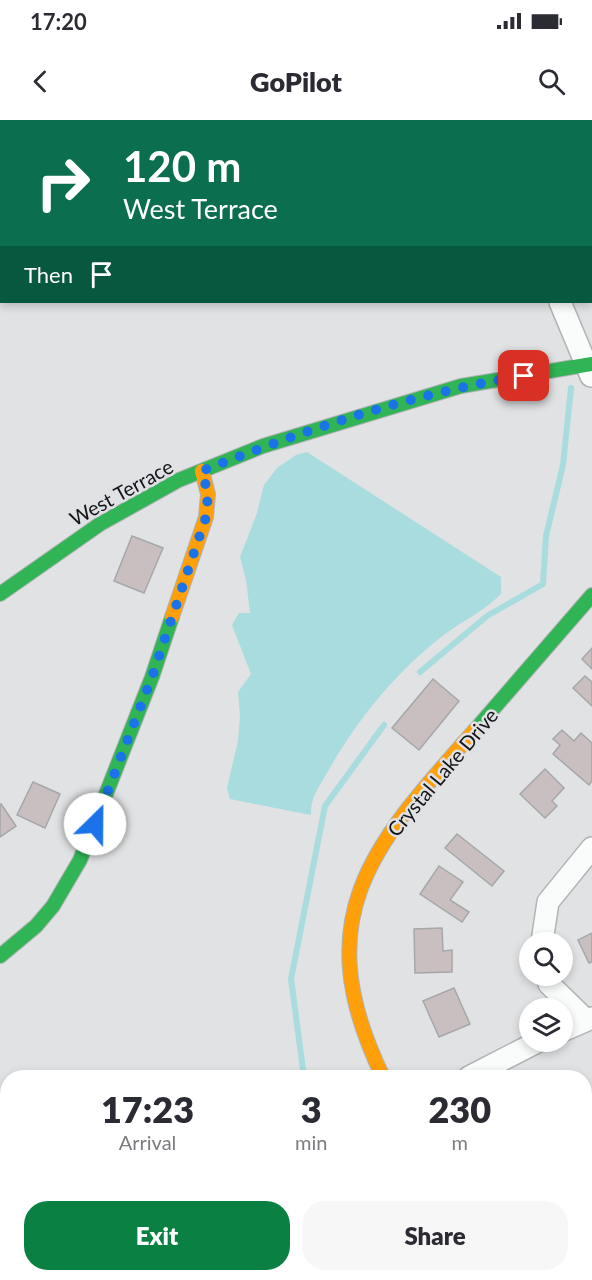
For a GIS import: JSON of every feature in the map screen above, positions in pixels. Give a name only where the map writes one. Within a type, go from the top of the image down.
[{"type":"street","points":[[560,303],[590,369]]},
{"type":"street","name":"West Terrace","points":[[0,594],[100,524],[179,480],[299,434],[462,386],[590,369]]},
{"type":"street","points":[[0,956],[36,926],[53,906],[68,884],[84,850],[152,677],[206,517],[208,494],[202,471]]},
{"type":"street","name":"Crystal Lake Drive","points":[[379,1070],[360,1029],[347,974],[350,929],[364,877],[375,853],[406,809],[538,660],[592,595]]},
{"type":"street","points":[[544,932],[549,902],[592,848]]},
{"type":"street","points":[[551,986],[589,1019],[573,1026]]},
{"type":"street","points":[[483,1070],[519,1051]]},
{"type":"water","points":[[307,452],[501,577],[501,594],[428,648],[396,678],[367,712],[342,747],[317,790],[312,802],[311,815],[230,799],[227,788],[238,741],[240,716],[238,692],[251,674],[232,625],[239,613],[250,613],[246,580],[240,557],[257,513],[264,485],[277,468],[296,455]]},
{"type":"building","points":[[132,536],[163,548],[144,593],[114,581]]},
{"type":"building","points":[[592,648],[592,669],[582,659]]},
{"type":"building","points":[[585,676],[592,682],[592,706],[573,688]]},
{"type":"building","points":[[433,679],[459,701],[419,750],[392,728]]},
{"type":"building","points":[[562,730],[574,741],[581,733],[592,743],[592,781],[589,785],[553,754],[560,745],[553,739]]},
{"type":"building","points":[[545,769],[564,788],[552,801],[557,806],[545,818],[520,794]]},
{"type":"building","points":[[33,782],[60,794],[45,828],[17,815]]},
{"type":"building","points":[[0,805],[16,826],[0,837]]},
{"type":"building","points":[[457,834],[504,871],[492,886],[445,848]]},
{"type":"building","points":[[439,866],[463,882],[450,900],[469,912],[462,922],[420,894]]},
{"type":"building","points":[[442,928],[443,951],[452,950],[452,972],[415,973],[414,929]]},
{"type":"building","points":[[592,933],[592,962],[589,963],[578,940]]},
{"type":"building","points":[[454,988],[470,1024],[439,1037],[423,1001]]},
{"type":"waterway","points":[[420,672],[487,616],[543,584],[546,536],[563,465],[571,388]]},
{"type":"waterway","points":[[303,1070],[291,979],[325,806],[384,725]]},
{"type":"traffic: fast","points":[[0,594],[100,524],[179,480],[263,446],[461,386],[592,364]]},
{"type":"traffic: fast","points":[[475,730],[592,595]]},
{"type":"traffic: fast","points":[[0,956],[36,926],[53,906],[80,860],[152,677],[172,617]]},
{"type":"traffic: slow","points":[[172,617],[206,517],[208,494],[202,471]]},
{"type":"traffic: slow","points":[[380,1070],[361,1021],[350,972],[351,928],[361,888],[380,849],[406,811],[475,730]]},
{"type":"route","points":[[95,824],[152,677],[206,517],[208,494],[202,471],[303,433],[462,386],[524,376]]}]
